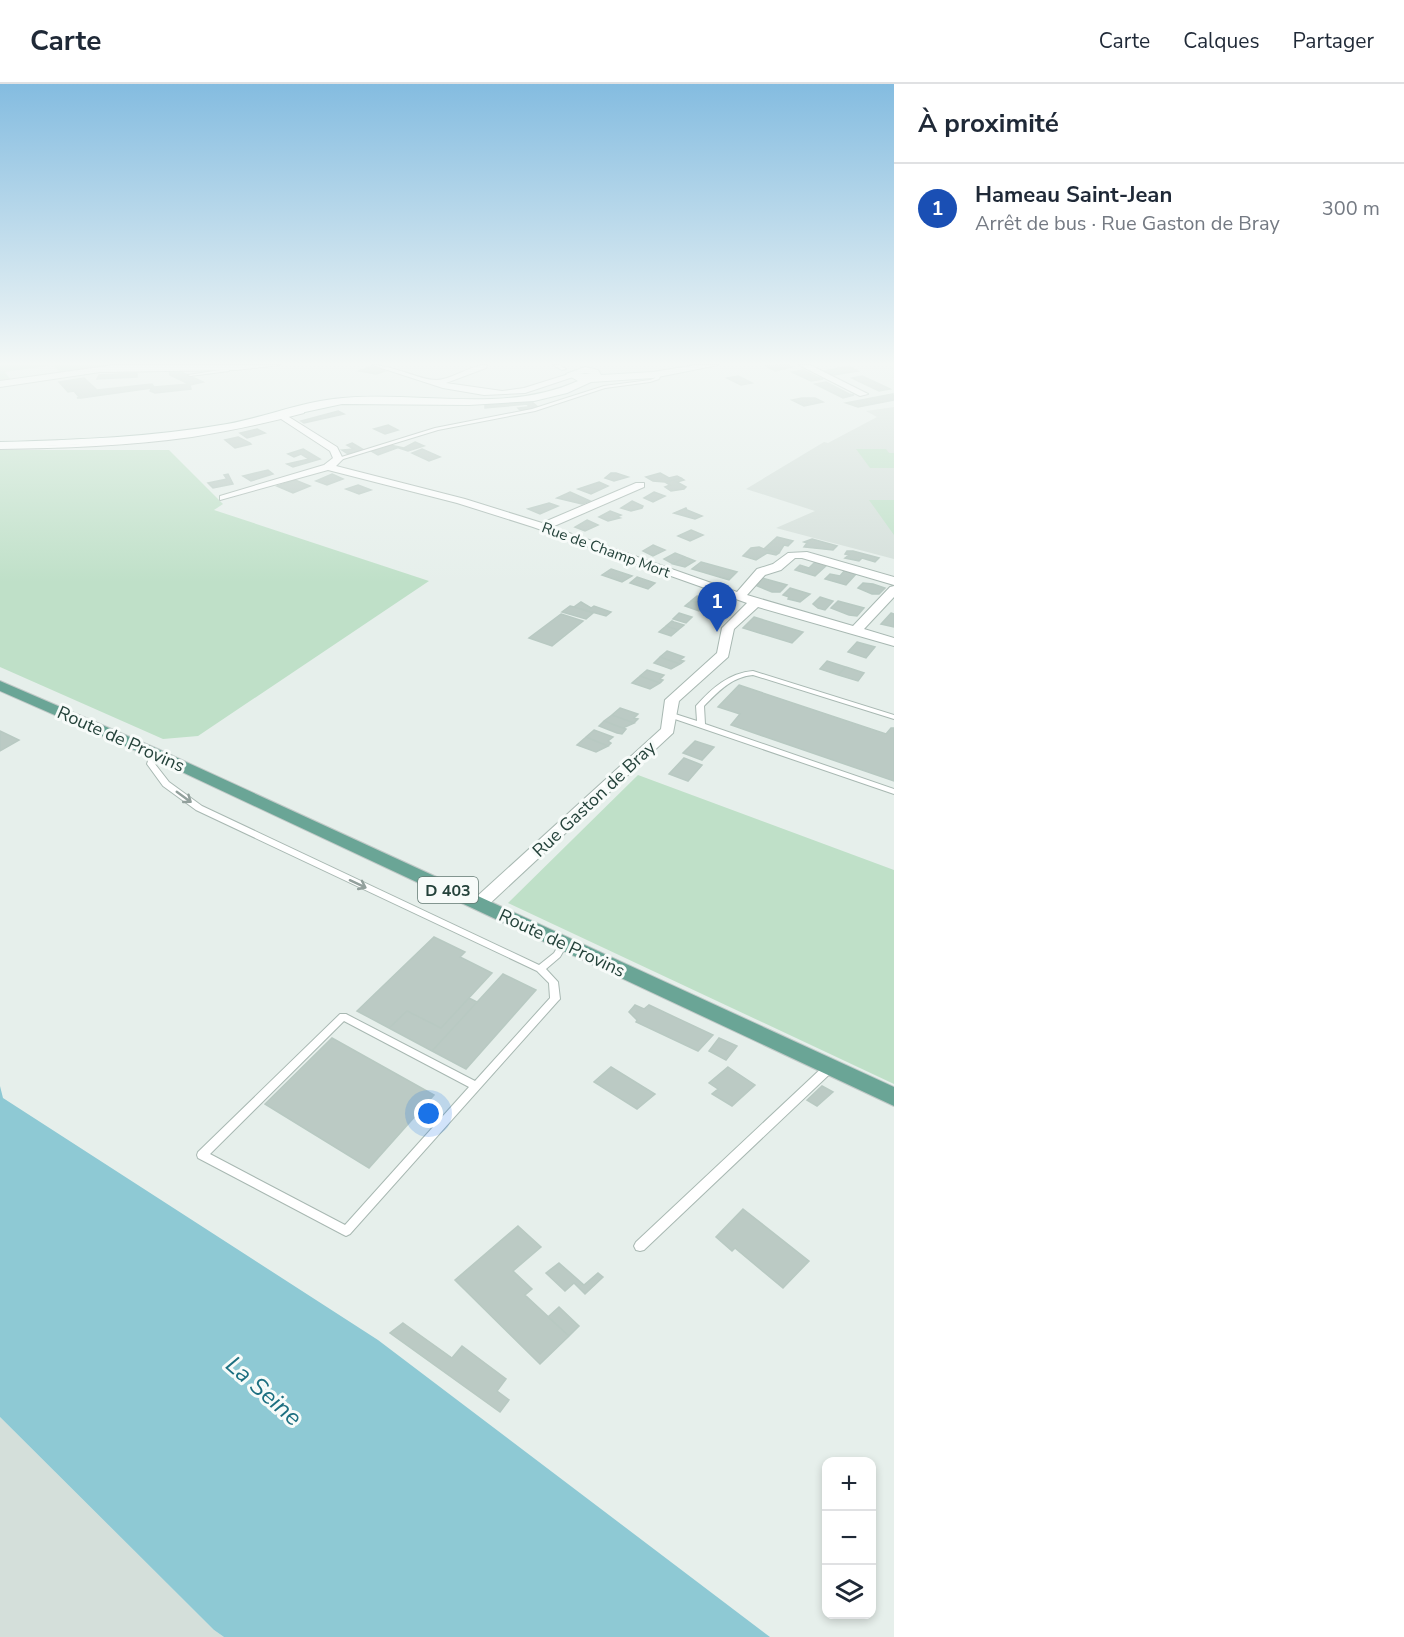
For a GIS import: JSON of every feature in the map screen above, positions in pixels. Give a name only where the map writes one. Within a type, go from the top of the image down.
[{"type":"main road","name":"Route de Provins","points":[[0,685],[154,753],[894,1097]]},
{"type":"street","points":[[0,446],[144,441],[164,437]]},
{"type":"street","points":[[224,498],[328,467],[338,459],[334,449],[316,437]]},
{"type":"street","name":"Rue de Champ Mort","points":[[328,467],[461,501],[542,527],[739,597],[894,642]]},
{"type":"street","points":[[542,527],[640,485]]},
{"type":"street","points":[[739,597],[761,573],[777,567],[792,555],[803,554],[894,581]]},
{"type":"street","points":[[855,631],[894,590]]},
{"type":"street","name":"Rue Gaston de Bray","points":[[479,904],[649,750],[668,730],[672,715],[672,700],[723,654],[728,628],[756,602]]},
{"type":"lane","points":[[338,459],[409,437]]},
{"type":"lane","points":[[701,724],[700,706],[732,677],[742,673],[753,673],[894,717]]},
{"type":"lane","points":[[672,715],[894,792]]},
{"type":"lane","points":[[154,753],[151,764],[166,784],[199,808],[540,969],[553,982],[555,999],[346,1231],[202,1155],[343,1016],[476,1086]]},
{"type":"lane","points":[[540,969],[557,955],[564,943]]},
{"type":"lane","points":[[640,1246],[830,1067]]},
{"type":"shaded area","points":[[838,437],[894,437],[894,559],[776,528],[815,511],[746,489],[824,442],[828,443]]},
{"type":"shaded area","points":[[0,1417],[214,1630],[224,1637],[0,1637]]},
{"type":"green space","points":[[856,449],[886,449],[889,453],[894,453],[894,468],[870,468]]},
{"type":"green space","points":[[0,450],[169,450],[223,504],[214,510],[429,581],[198,736],[163,739],[0,667]]},
{"type":"green space","points":[[869,500],[894,500],[894,535]]},
{"type":"green space","points":[[638,775],[894,870],[894,1084],[508,903]]},
{"type":"water","name":"La Seine","points":[[0,1086],[3,1098],[378,1340],[770,1637],[224,1637],[214,1630],[0,1417]]},
{"type":"building","points":[[239,437],[251,444],[235,448],[225,440]]},
{"type":"building","points":[[415,442],[424,446],[408,451],[390,445],[404,448]]},
{"type":"building","points":[[352,443],[364,450],[348,454],[342,450],[354,449],[347,445]]},
{"type":"building","points":[[390,445],[397,448],[378,455],[371,451]]},
{"type":"building","points":[[303,449],[320,459],[293,467],[287,464],[309,459],[301,454],[294,457],[288,454]]},
{"type":"building","points":[[422,449],[440,457],[429,461],[412,453]]},
{"type":"building","points":[[268,470],[273,474],[251,481],[243,476]]},
{"type":"building","points":[[611,473],[628,477],[614,481],[605,478]]},
{"type":"building","points":[[660,473],[669,478],[677,476],[681,478],[665,482],[653,481],[646,477]]},
{"type":"building","points":[[228,474],[233,484],[213,488],[208,483],[227,479],[224,475]]},
{"type":"building","points":[[332,474],[343,479],[327,485],[316,481]]},
{"type":"building","points":[[681,478],[684,480],[677,482],[686,487],[684,489],[671,491],[665,487],[670,485],[665,482]]},
{"type":"building","points":[[295,480],[310,486],[293,493],[277,486]]},
{"type":"building","points":[[599,482],[608,486],[591,494],[578,489]]},
{"type":"building","points":[[358,485],[371,490],[359,494],[346,489]]},
{"type":"building","points":[[570,492],[590,501],[582,504],[557,498]]},
{"type":"building","points":[[654,492],[665,496],[653,502],[644,498]]},
{"type":"building","points":[[632,501],[643,506],[642,508],[631,511],[621,508]]},
{"type":"building","points":[[549,503],[558,506],[540,514],[528,509]]},
{"type":"building","points":[[686,508],[702,516],[695,519],[674,513]]},
{"type":"building","points":[[610,511],[621,515],[617,517],[620,518],[608,521],[599,517]]},
{"type":"building","points":[[587,520],[598,525],[585,531],[575,527]]},
{"type":"building","points":[[691,530],[703,535],[690,541],[678,536]]},
{"type":"building","points":[[777,537],[793,541],[788,546],[784,545],[779,553],[764,549]]},
{"type":"building","points":[[812,539],[837,546],[833,550],[804,547],[807,543],[804,542]]},
{"type":"building","points":[[653,545],[665,550],[653,556],[643,551]]},
{"type":"building","points":[[759,547],[779,553],[776,555],[767,553],[756,560],[743,556],[751,548]]},
{"type":"building","points":[[847,551],[879,558],[875,562],[862,558],[859,561],[845,558],[849,555],[845,554]]},
{"type":"building","points":[[675,553],[685,557],[673,564],[664,559]]},
{"type":"building","points":[[685,557],[695,561],[685,567],[673,564]]},
{"type":"building","points":[[701,562],[737,572],[729,580],[692,569]]},
{"type":"building","points":[[815,562],[827,565],[815,576],[795,570],[800,565],[809,568]]},
{"type":"building","points":[[611,569],[632,576],[622,582],[602,575]]},
{"type":"building","points":[[845,570],[857,573],[846,585],[825,579],[830,574],[840,576]]},
{"type":"building","points":[[637,577],[655,583],[648,589],[630,583]]},
{"type":"building","points":[[762,578],[787,585],[780,592],[772,592],[755,585]]},
{"type":"building","points":[[863,583],[885,588],[879,594],[872,594],[858,588]]},
{"type":"building","points":[[790,588],[810,594],[800,602],[788,599],[789,597],[783,595]]},
{"type":"building","points":[[697,596],[712,600],[706,605],[691,601]]},
{"type":"building","points":[[820,597],[833,601],[825,610],[813,604]]},
{"type":"building","points":[[691,601],[706,605],[699,611],[685,606]]},
{"type":"building","points":[[838,601],[864,608],[857,616],[849,615],[831,608]]},
{"type":"building","points":[[581,602],[591,608],[594,606],[611,612],[606,616],[574,607]]},
{"type":"building","points":[[570,606],[593,613],[586,619],[562,612]]},
{"type":"building","points":[[679,613],[692,617],[686,623],[673,619]]},
{"type":"building","points":[[891,613],[894,614],[894,627],[881,624]]},
{"type":"building","points":[[561,614],[583,621],[552,646],[529,638]]},
{"type":"building","points":[[754,617],[803,632],[792,643],[743,628]]},
{"type":"building","points":[[672,621],[684,625],[678,630],[666,626]]},
{"type":"building","points":[[666,626],[678,630],[671,636],[659,632]]},
{"type":"building","points":[[857,642],[875,647],[866,658],[848,652]]},
{"type":"building","points":[[667,651],[684,657],[680,660],[684,661],[680,664],[660,657]]},
{"type":"building","points":[[660,657],[680,664],[671,669],[654,663]]},
{"type":"building","points":[[827,661],[846,667],[838,675],[820,669]]},
{"type":"building","points":[[846,667],[864,673],[858,681],[838,675]]},
{"type":"building","points":[[647,670],[664,675],[660,679],[663,680],[660,683],[640,676]]},
{"type":"building","points":[[640,676],[660,683],[650,689],[632,683]]},
{"type":"building","points":[[739,685],[886,734],[894,728],[894,781],[731,725],[740,714],[718,707]]},
{"type":"building","points":[[620,708],[638,714],[634,718],[638,719],[634,723],[612,715]]},
{"type":"building","points":[[612,715],[634,723],[623,728],[604,721]]},
{"type":"building","points":[[604,721],[626,729],[622,734],[599,726]]},
{"type":"building","points":[[594,730],[613,737],[608,741],[611,743],[608,746],[586,737]]},
{"type":"building","points":[[0,731],[19,740],[0,751]]},
{"type":"building","points":[[586,737],[608,746],[596,752],[577,745]]},
{"type":"building","points":[[695,741],[714,747],[702,760],[683,753]]},
{"type":"building","points":[[684,758],[702,765],[688,781],[669,774]]},
{"type":"building","points":[[434,937],[465,952],[460,957],[492,973],[441,1028],[407,1011],[389,1028],[357,1011]]},
{"type":"building","points":[[503,974],[536,990],[466,1069],[432,1051]]},
{"type":"building","points":[[469,998],[477,1002],[432,1051],[389,1028],[407,1011],[441,1028]]},
{"type":"building","points":[[635,1005],[644,1009],[649,1005],[713,1035],[698,1051],[636,1022],[637,1020],[629,1012]]},
{"type":"building","points":[[332,1038],[434,1095],[369,1168],[265,1104]]},
{"type":"building","points":[[719,1038],[737,1046],[726,1060],[709,1051]]},
{"type":"building","points":[[611,1067],[655,1094],[637,1109],[594,1082]]},
{"type":"building","points":[[728,1067],[755,1085],[732,1106],[712,1094],[718,1089],[709,1083]]},
{"type":"building","points":[[822,1086],[833,1092],[817,1106],[807,1100]]},
{"type":"building","points":[[743,1209],[809,1261],[783,1288],[735,1248],[732,1251],[716,1237]]},
{"type":"building","points":[[518,1226],[541,1247],[513,1271],[532,1289],[525,1295],[569,1336],[540,1364],[455,1280]]},
{"type":"building","points":[[559,1263],[584,1285],[598,1273],[603,1277],[585,1294],[574,1283],[565,1291],[546,1273]]},
{"type":"building","points":[[559,1307],[579,1326],[569,1336],[548,1317]]},
{"type":"building","points":[[403,1323],[452,1358],[462,1346],[506,1379],[497,1391],[509,1400],[500,1412],[390,1333]]},
{"type":"place","name":"Hameau Saint-Jean","points":[[717,632]]}]
